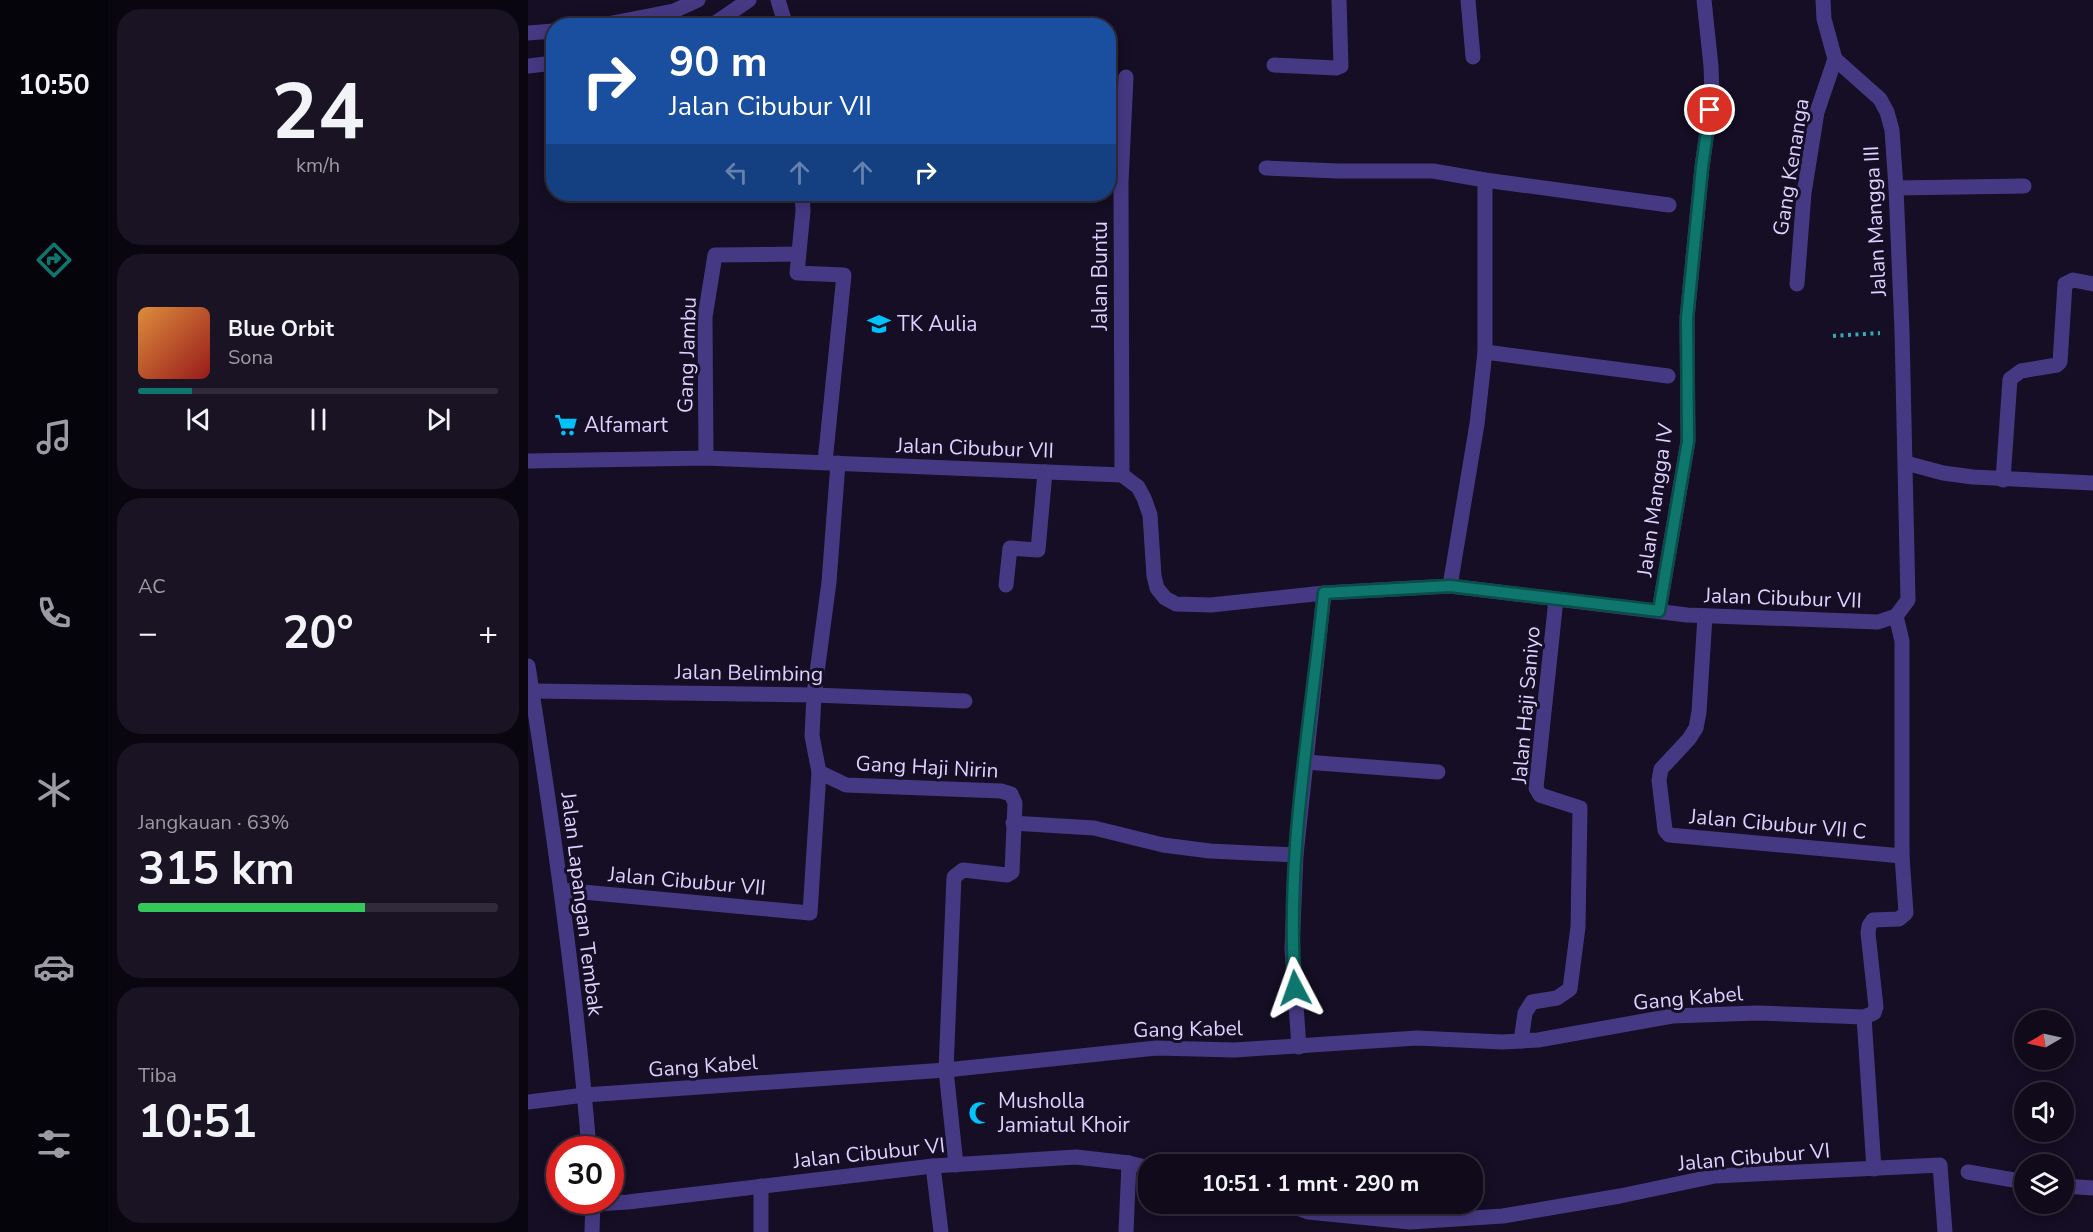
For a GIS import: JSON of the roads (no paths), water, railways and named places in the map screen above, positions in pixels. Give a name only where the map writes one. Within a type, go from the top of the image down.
[{"type":"street","points":[[638,18],[674,11],[698,0]]},
{"type":"street","points":[[723,18],[749,0]]},
{"type":"street","points":[[778,0],[784,18]]},
{"type":"street","points":[[1274,65],[1336,68],[1341,66],[1340,0]]},
{"type":"street","points":[[1468,0],[1473,57]]},
{"type":"street","name":"Jalan Mangga IV","points":[[1659,611],[1688,441],[1687,318],[1702,167],[1712,96],[1704,0]]},
{"type":"street","points":[[1823,0],[1824,19],[1835,59]]},
{"type":"street","points":[[528,33],[546,32]]},
{"type":"street","name":"Jalan Mangga III","points":[[1835,59],[1880,99],[1887,112],[1892,130],[1906,463]]},
{"type":"street","name":"Gang Kenanga","points":[[1797,284],[1804,193],[1817,112],[1835,59]]},
{"type":"street","points":[[528,66],[546,64]]},
{"type":"street","name":"Jalan Buntu","points":[[1122,475],[1121,183],[1126,77]]},
{"type":"street","points":[[1266,168],[1433,171],[1669,205]]},
{"type":"street","points":[[1450,586],[1477,424],[1485,352],[1485,180]]},
{"type":"street","points":[[1896,188],[2024,186]]},
{"type":"street","points":[[802,201],[797,273],[844,275],[832,463],[829,582],[814,695],[812,736],[819,772]]},
{"type":"street","name":"Gang Jambu","points":[[705,458],[705,317],[715,255],[798,254]]},
{"type":"street","points":[[2003,480],[2010,379],[2021,371],[2057,365],[2060,362],[2065,284],[2073,280],[2093,284]]},
{"type":"street","points":[[1485,352],[1668,376]]},
{"type":"street","name":"Jalan Cibubur VII","points":[[528,461],[705,458],[1122,475],[1138,487],[1144,498],[1150,515],[1154,576],[1157,588],[1165,598],[1176,604],[1211,605],[1324,593],[1450,586],[1705,616],[1878,622],[1896,616]]},
{"type":"street","points":[[1874,1168],[1864,1017],[1874,1013],[1876,1007],[1868,933],[1873,920],[1899,919],[1906,913],[1902,856],[1902,641],[1896,616],[1908,600],[1906,463],[1943,473],[2003,480],[2093,483]]},
{"type":"street","points":[[1006,585],[1011,548],[1038,550],[1044,472]]},
{"type":"street","points":[[1299,1047],[1292,949],[1296,855],[1324,593]]},
{"type":"street","name":"Jalan Haji Saniyo","points":[[1521,1041],[1525,1013],[1532,1002],[1557,998],[1570,988],[1578,927],[1580,808],[1540,795],[1536,788],[1556,599]]},
{"type":"street","name":"Jalan Cibubur VII C","points":[[1705,616],[1699,712],[1695,728],[1689,739],[1661,769],[1659,780],[1665,830],[1669,836],[1902,856]]},
{"type":"street","name":"Jalan Lapangan Tembak","points":[[528,666],[561,890],[588,1136]]},
{"type":"street","name":"Jalan Belimbing","points":[[532,690],[814,695],[965,701]]},
{"type":"street","points":[[1305,762],[1438,772]]},
{"type":"street","name":"Jalan Cibubur VII","points":[[561,890],[810,913],[819,772]]},
{"type":"street","name":"Gang Haji Nirin","points":[[819,772],[846,785],[1001,791],[1011,794],[1015,803],[1012,872],[1010,874],[963,870],[954,878],[946,1070]]},
{"type":"street","points":[[1013,823],[1094,828],[1163,845],[1210,851],[1296,855]]},
{"type":"street","name":"Gang Kabel","points":[[528,1102],[585,1095],[946,1070],[1156,1048],[1235,1050],[1417,1038],[1502,1042],[1538,1040],[1672,1016],[1758,1013],[1864,1017]]},
{"type":"street","points":[[946,1070],[956,1165]]},
{"type":"street","name":"Jalan Cibubur VI","points":[[624,1203],[933,1166],[1076,1157],[1138,1165]]},
{"type":"street","points":[[1126,1232],[1129,1163]]},
{"type":"street","name":"Jalan Cibubur VI","points":[[1328,1214],[1410,1222],[1503,1216],[1620,1196],[1715,1176],[1940,1165],[1945,1232]]},
{"type":"street","points":[[933,1166],[941,1232]]},
{"type":"street","points":[[1968,1172],[2014,1180]]},
{"type":"street","points":[[761,1186],[761,1232]]},
{"type":"street","points":[[2074,1187],[2093,1188]]},
{"type":"street","points":[[592,1232],[593,1214]]},
{"type":"street","points":[[1503,1216],[1506,1232]]},
{"type":"place","name":"TK Aulia","points":[[879,324]]},
{"type":"place","name":"Alfamart","points":[[566,425]]},
{"type":"place","name":"Musholla Jamiatul Khoir","points":[[980,1113]]}]
